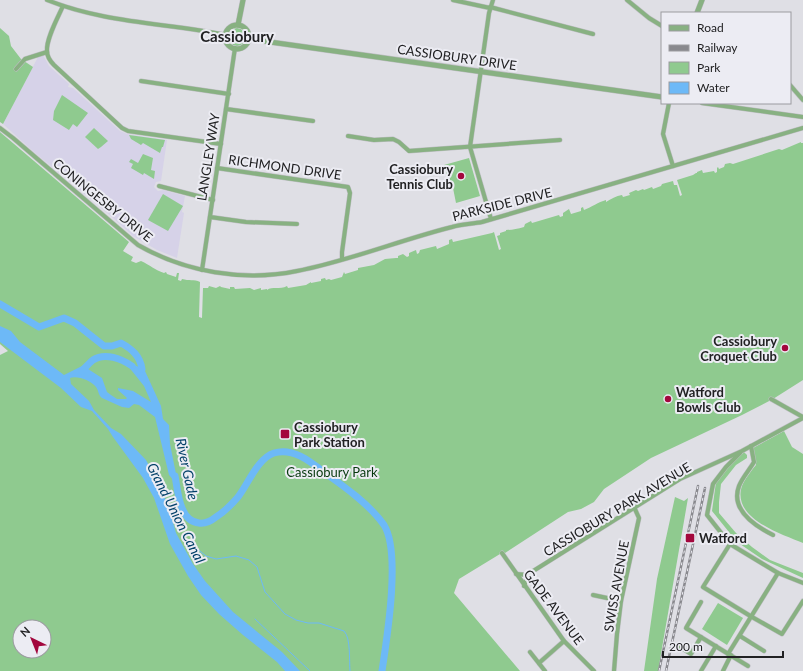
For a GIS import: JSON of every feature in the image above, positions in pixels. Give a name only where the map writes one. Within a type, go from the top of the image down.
[{"type":"street","points":[[47,0],[102,17],[226,35]]},
{"type":"street","points":[[238,25],[243,0]]},
{"type":"street","points":[[452,0],[490,7],[592,34]]},
{"type":"street","points":[[491,219],[470,147],[490,7],[493,0]]},
{"type":"street","points":[[627,0],[649,18],[661,25]]},
{"type":"street","points":[[697,12],[702,0]]},
{"type":"street","points":[[63,6],[50,38],[47,52],[49,59],[126,130],[221,144]]},
{"type":"street","points":[[235,25],[238,25],[245,28],[249,38],[246,45],[242,48],[235,48],[227,42],[226,35],[229,29],[235,25]]},
{"type":"street","name":"CASSIOBURY DRIVE","points":[[249,38],[661,97]]},
{"type":"street","name":"LANGLEY WAY","points":[[202,270],[235,48]]},
{"type":"street","points":[[16,69],[25,59],[47,52]]},
{"type":"street","points":[[141,81],[229,94]]},
{"type":"street","points":[[791,86],[803,100]]},
{"type":"street","points":[[669,104],[663,134],[672,166]]},
{"type":"street","points":[[709,104],[803,117]]},
{"type":"street","points":[[226,109],[313,121]]},
{"type":"street","name":"CONINGESBY DRIVE","points":[[0,128],[138,245],[179,264],[202,270]]},
{"type":"street","name":"PARKSIDE DRIVE","points":[[202,270],[236,275],[270,274],[297,271],[450,227],[474,224],[803,128]]},
{"type":"street","points":[[348,136],[374,140],[394,139],[409,151],[560,140]]},
{"type":"street","name":"RICHMOND DRIVE","points":[[218,168],[348,187],[350,193],[342,259]]},
{"type":"street","points":[[159,186],[213,200]]},
{"type":"street","points":[[210,217],[246,222],[297,224]]},
{"type":"street","points":[[771,399],[803,418]]},
{"type":"street","name":"CASSIOBURY PARK AVENUE","points":[[528,575],[680,479],[742,451],[803,418]]},
{"type":"street","points":[[752,446],[754,462],[739,486],[738,501],[744,514],[758,528],[773,535]]},
{"type":"street","points":[[742,451],[726,467],[713,484],[708,515],[730,544],[778,573],[803,583]]},
{"type":"street","name":"SWISS AVENUE","points":[[614,671],[621,601],[639,518],[634,507]]},
{"type":"street","points":[[730,544],[703,587],[782,634],[803,601]]},
{"type":"street","name":"GADE AVENUE","points":[[502,553],[564,641],[594,671]]},
{"type":"street","points":[[723,671],[740,636],[778,573]]},
{"type":"street","points":[[516,574],[528,575],[524,586]]},
{"type":"street","points":[[593,595],[621,601]]},
{"type":"street","points":[[701,602],[686,628],[748,666]]},
{"type":"street","points":[[740,636],[764,651]]},
{"type":"street","points":[[680,647],[691,654],[702,637]]},
{"type":"street","points":[[539,663],[564,641]]},
{"type":"street","points":[[701,671],[716,646]]},
{"type":"street","points":[[530,652],[545,671]]},
{"type":"shaded area","points":[[43,55],[49,66],[69,84],[68,87],[73,88],[120,131],[127,134],[167,140],[161,181],[156,182],[154,187],[158,191],[163,190],[185,196],[177,258],[157,250],[133,236],[3,124],[38,57]]},
{"type":"green space","points":[[0,28],[9,36],[11,46],[21,59],[33,67],[3,124],[0,122]]},
{"type":"green space","points":[[237,28],[243,31],[246,37],[243,43],[237,46],[231,43],[228,37],[231,31]]},
{"type":"green space","points":[[62,95],[88,113],[77,127],[73,124],[69,130],[53,120],[54,111]]},
{"type":"green space","points":[[94,128],[108,141],[98,149],[85,137]]},
{"type":"green space","name":"Cassiobury Park","points":[[0,132],[129,242],[123,251],[133,257],[131,261],[136,263],[141,261],[161,272],[166,272],[167,274],[176,277],[177,273],[179,273],[178,280],[181,281],[182,279],[200,282],[199,317],[202,318],[203,288],[208,288],[209,286],[216,288],[220,286],[230,289],[230,287],[234,287],[235,289],[250,288],[254,290],[261,288],[261,290],[267,290],[271,288],[282,288],[287,286],[288,288],[306,285],[311,282],[321,281],[321,279],[325,278],[326,280],[331,280],[342,277],[344,272],[345,274],[358,270],[358,268],[374,265],[385,259],[398,258],[398,256],[403,254],[407,257],[409,256],[409,253],[416,250],[417,254],[420,250],[436,246],[437,249],[449,244],[449,240],[452,239],[453,242],[494,232],[499,250],[501,249],[497,236],[500,235],[500,233],[506,230],[524,227],[525,224],[531,221],[532,223],[559,215],[560,217],[563,216],[563,213],[569,209],[571,214],[581,211],[581,208],[583,207],[584,210],[600,202],[606,200],[606,202],[618,196],[622,195],[623,197],[630,195],[629,193],[636,190],[644,190],[652,187],[653,189],[661,186],[662,184],[673,181],[674,185],[677,185],[680,196],[682,195],[677,180],[693,175],[702,170],[703,173],[714,171],[715,173],[717,172],[718,167],[719,169],[724,167],[725,164],[733,164],[779,149],[782,150],[801,142],[803,143],[803,380],[773,399],[742,415],[651,458],[604,489],[594,502],[581,509],[568,512],[505,553],[500,554],[459,579],[454,593],[520,671],[0,671],[0,355],[8,351],[0,344]]},
{"type":"green space","points":[[129,135],[165,140],[160,153],[143,143],[141,145],[131,139]]},
{"type":"green space","points":[[143,154],[153,158],[151,170],[155,171],[154,179],[131,168],[133,164],[129,162],[131,159],[138,163]]},
{"type":"green space","name":"Cassiobury Tennis Club","points":[[469,158],[480,196],[456,203],[453,188],[451,188],[444,165]]},
{"type":"green space","points":[[163,194],[183,206],[168,231],[148,220]]},
{"type":"green space","points":[[784,431],[792,447],[803,454],[803,543],[760,523],[751,516],[744,507],[741,497],[743,483],[756,465],[753,448]]},
{"type":"green space","points":[[741,452],[744,452],[747,455],[747,458],[736,465],[721,484],[719,513],[736,533],[752,547],[770,560],[803,573],[803,578],[762,559],[737,542],[712,511],[716,482]]},
{"type":"green space","points":[[675,497],[684,501],[688,498],[658,671],[644,671],[657,579]]},
{"type":"green space","points":[[718,603],[743,618],[727,645],[702,629]]},
{"type":"water","points":[[0,326],[11,331],[20,342],[64,375],[88,364],[88,369],[102,378],[107,392],[117,399],[127,398],[118,390],[118,388],[133,391],[151,402],[144,386],[124,361],[139,367],[140,360],[161,406],[163,419],[169,425],[170,444],[177,484],[169,475],[155,417],[139,405],[134,404],[129,408],[122,407],[102,398],[97,388],[84,379],[76,377],[70,378],[71,384],[89,401],[94,410],[111,428],[121,434],[146,460],[158,482],[169,508],[176,533],[193,564],[205,581],[233,612],[282,652],[300,671],[285,671],[277,662],[219,614],[201,595],[188,576],[170,544],[154,498],[143,478],[108,429],[92,411],[81,407],[61,388],[0,342]]},
{"type":"waterway","name":"River Gade","points":[[0,304],[39,327],[64,318],[75,323],[104,346],[112,346],[121,343],[135,353],[142,369]]},
{"type":"waterway","points":[[82,371],[93,360],[103,357],[113,357],[132,366]]},
{"type":"waterway","name":"River Gade","points":[[175,476],[183,511],[192,521],[203,523],[210,521],[231,505],[263,460],[274,453],[288,452],[308,460],[349,490],[372,510],[384,525],[389,538],[392,555],[391,596],[382,671]]},
{"type":"waterway","name":"Grand Union Canal","points":[[192,536],[196,548],[206,556],[216,559],[236,556],[249,560],[257,567],[265,592],[285,614],[296,620],[308,623],[319,623],[344,631],[349,644],[350,671]]},
{"type":"waterway","points":[[255,619],[310,671]]},
{"type":"railway","points":[[659,671],[698,486]]},
{"type":"railway","points":[[666,671],[705,488]]},
{"type":"place","name":"Cassiobury Tennis Club","points":[[461,176]]},
{"type":"place","name":"Cassiobury Croquet Club","points":[[785,348]]},
{"type":"place","name":"Watford Bowls Club","points":[[668,399]]},
{"type":"place","name":"Cassiobury Park Station","points":[[285,434]]},
{"type":"place","name":"Watford","points":[[690,538]]},
{"type":"district","name":"Cassiobury","points":[[237,37]]}]
